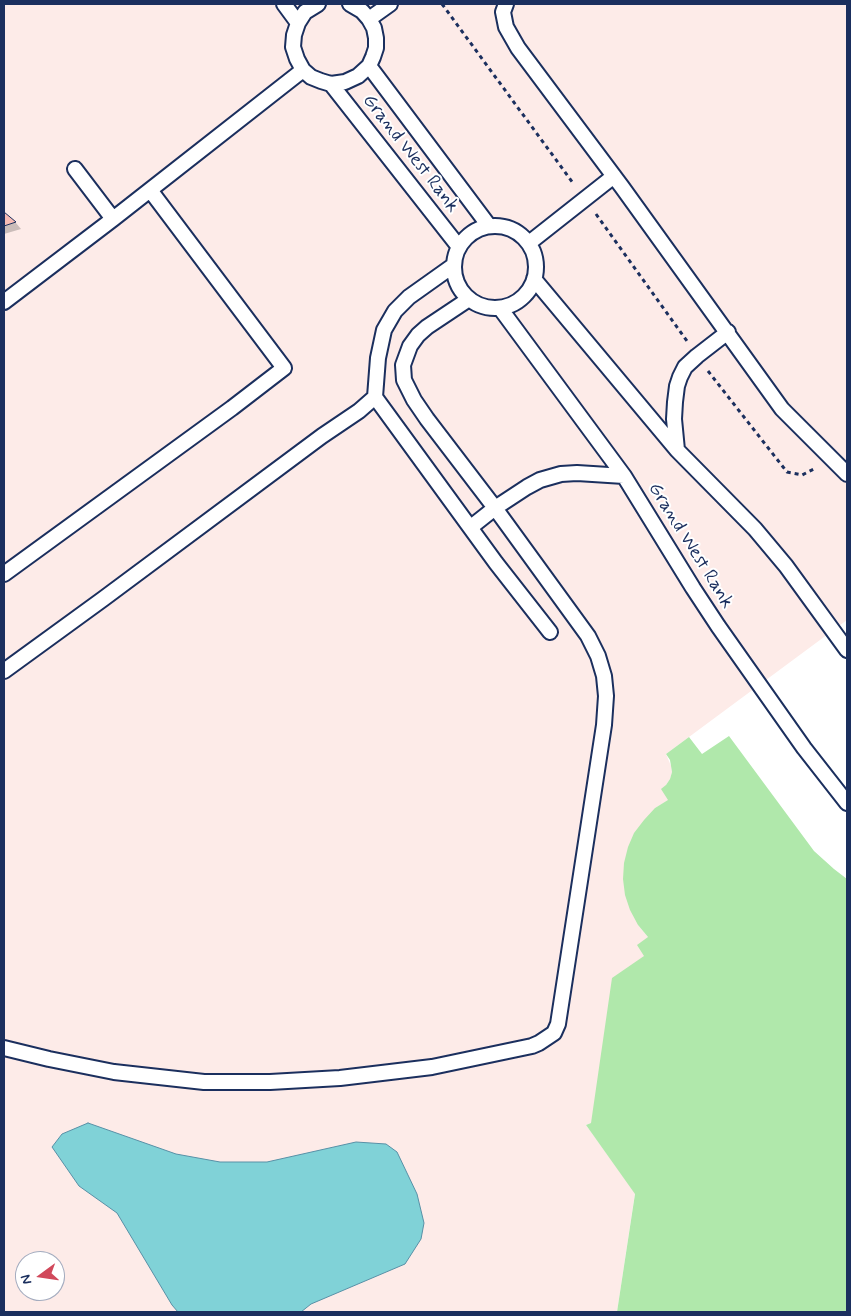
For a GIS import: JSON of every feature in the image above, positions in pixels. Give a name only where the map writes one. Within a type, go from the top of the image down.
[{"type":"lane","points":[[284,4],[298,23]]},
{"type":"lane","points":[[4,302],[303,70],[293,48],[294,35],[298,23],[306,12],[318,4]]},
{"type":"lane","points":[[350,4],[362,11],[369,19],[390,4]]},
{"type":"lane","points":[[506,4],[504,12],[506,27],[518,48],[614,176],[782,409],[846,473]]},
{"type":"lane","name":"Grand West Rank","points":[[303,70],[321,81],[331,84],[345,82],[358,76],[369,66],[376,48],[374,28],[369,19]]},
{"type":"lane","name":"Grand West Rank","points":[[331,84],[459,247],[466,237],[477,230],[490,226],[369,66]]},
{"type":"lane","points":[[75,169],[113,219]]},
{"type":"lane","points":[[529,243],[614,176]]},
{"type":"lane","points":[[4,574],[284,368],[150,190]]},
{"type":"lane","points":[[459,247],[455,256],[455,278],[461,290],[469,299],[489,308],[500,308],[515,303],[527,293],[534,279],[536,261],[529,243],[521,235],[512,229],[490,226]]},
{"type":"lane","points":[[4,672],[322,436],[359,411],[374,397],[378,358],[384,330],[395,311],[409,297],[454,265]]},
{"type":"lane","points":[[534,279],[677,450],[755,529],[786,566],[847,650]]},
{"type":"lane","points":[[4,1048],[114,1072],[204,1082],[270,1082],[340,1078],[432,1067],[532,1046],[554,1033],[558,1024],[604,724],[606,696],[604,676],[598,656],[588,636],[495,508],[427,419],[414,400],[404,380],[404,365],[410,346],[418,335],[469,299]]},
{"type":"lane","name":"Grand West Rank","points":[[500,308],[624,476],[718,626],[804,748],[847,803]]},
{"type":"lane","points":[[677,450],[674,419],[677,386],[680,377],[685,367],[728,332]]},
{"type":"lane","points":[[374,397],[496,563],[550,632]]},
{"type":"lane","points":[[471,528],[495,508],[527,486],[540,480],[561,474],[577,473],[624,476]]},
{"type":"path","points":[[442,4],[697,356],[787,472],[802,475],[834,461]]},
{"type":"shaded area","points":[[4,4],[847,4],[847,620],[666,754],[672,772],[666,785],[669,800],[655,808],[638,925],[648,937],[644,956],[591,1123],[586,1125],[635,1193],[617,1312],[4,1312]]},
{"type":"green space","points":[[729,736],[814,851],[847,879],[847,1312],[617,1312],[635,1194],[586,1125],[591,1123],[612,978],[644,956],[637,945],[648,937],[638,925],[625,895],[624,863],[634,833],[655,808],[668,800],[661,789],[670,779],[672,772],[670,760],[666,754],[689,737],[702,754]]},
{"type":"water","points":[[88,1123],[176,1154],[220,1162],[267,1162],[356,1142],[386,1144],[397,1152],[417,1194],[424,1223],[421,1239],[405,1264],[311,1304],[301,1312],[178,1312],[117,1213],[79,1186],[52,1147],[62,1134]]},
{"type":"building","points":[[4,212],[16,222],[4,226]]}]
